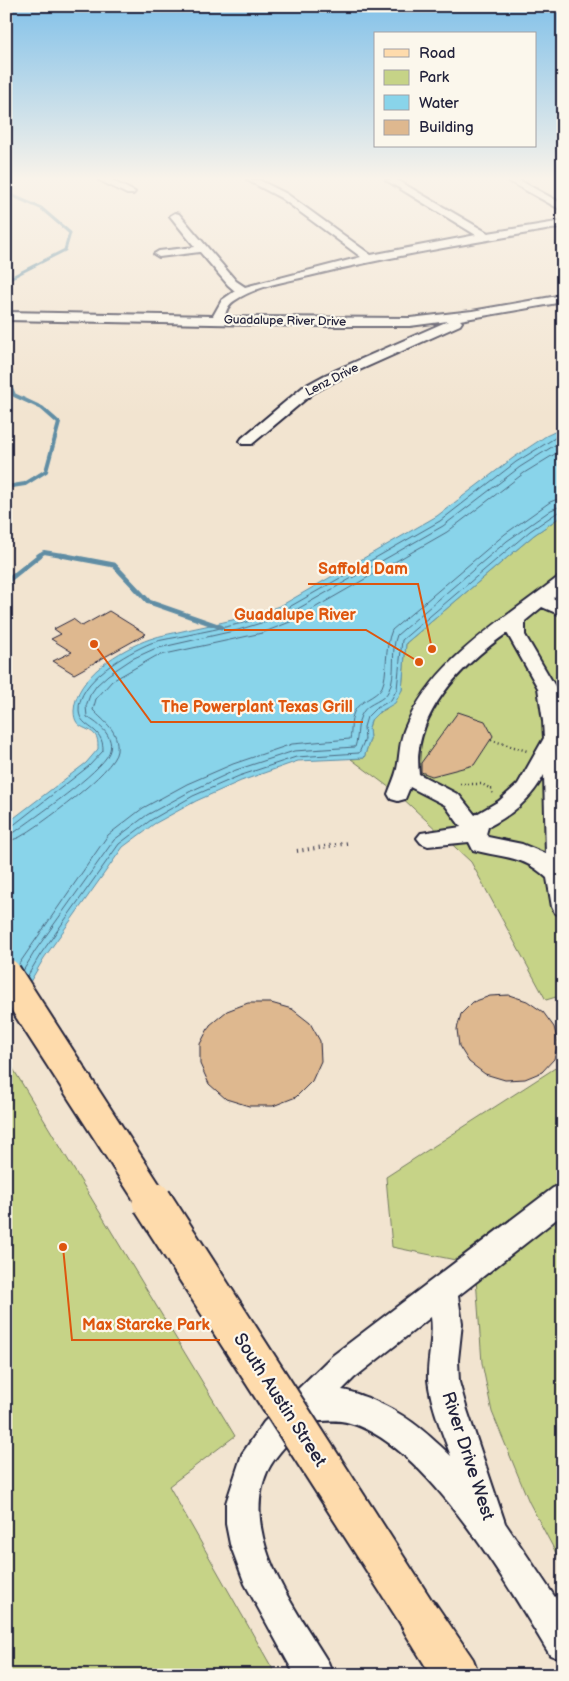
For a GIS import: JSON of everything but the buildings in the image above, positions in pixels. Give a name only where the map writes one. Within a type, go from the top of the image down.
[{"type":"main road","name":"South Austin Street","points":[[6,974],[457,1675]]},
{"type":"street","points":[[210,258],[232,283],[244,292]]},
{"type":"street","points":[[218,320],[222,306],[230,298],[244,292],[307,273],[368,258]]},
{"type":"street","name":"Guadalupe River Drive","points":[[6,316],[410,322],[472,315],[563,298]]},
{"type":"street","name":"Lenz Drive","points":[[247,441],[308,390],[330,378],[472,315]]},
{"type":"street","points":[[410,322],[422,323],[430,327],[432,332],[428,336]]},
{"type":"street","points":[[557,875],[546,863],[524,852],[481,844],[460,808],[447,796],[424,787],[411,788],[398,794],[407,769],[408,749],[413,730],[436,690],[465,657],[563,582]]},
{"type":"street","points":[[541,599],[563,611]]},
{"type":"street","points":[[516,619],[516,635],[547,688],[554,737],[557,875],[563,908]]},
{"type":"street","points":[[475,834],[478,822],[506,809],[530,784],[554,737]]},
{"type":"street","points":[[428,838],[475,834]]},
{"type":"street","points":[[315,1675],[257,1572],[247,1544],[243,1524],[243,1503],[253,1465],[275,1433],[344,1367],[563,1197]]},
{"type":"street","name":"River Drive West","points":[[443,1290],[447,1323],[443,1360],[444,1382],[451,1410],[493,1533]]},
{"type":"street","points":[[302,1407],[350,1406],[386,1421],[406,1434],[432,1461],[493,1533],[563,1642]]},
{"type":"path","points":[[491,740],[545,756]]},
{"type":"path","points":[[456,784],[482,784],[491,789],[493,796],[481,802],[480,805],[491,817]]},
{"type":"path","points":[[297,851],[349,843]]},
{"type":"green space","points":[[563,515],[563,1011],[556,997],[546,1000],[471,862],[398,794],[351,759],[364,758],[370,739],[369,728],[371,720],[378,713],[386,709],[402,690],[406,643],[534,535]]},
{"type":"green space","points":[[6,1057],[235,1436],[169,1486],[276,1675],[6,1675]]},
{"type":"green space","points":[[563,1063],[563,1566],[529,1502],[492,1412],[482,1363],[475,1264],[392,1247],[386,1177]]},
{"type":"water","points":[[563,428],[563,515],[534,535],[406,643],[402,690],[395,703],[378,713],[371,720],[369,728],[370,739],[364,758],[298,761],[241,781],[196,801],[154,824],[123,847],[44,958],[6,1023],[6,824],[86,763],[98,749],[97,738],[91,731],[77,722],[74,711],[76,699],[82,687],[91,676],[113,657],[150,639],[247,616],[282,605],[437,516],[513,458],[546,436]]},
{"type":"waterway","points":[[6,280],[48,258]]},
{"type":"waterway","points":[[6,376],[14,395],[42,408],[59,423],[46,471],[25,484],[6,487]]},
{"type":"waterway","points":[[38,556],[44,552],[68,556]]},
{"type":"waterway","points":[[6,582],[40,555]]},
{"type":"waterway","points":[[61,555],[114,565],[149,602],[221,627]]},
{"type":"place","name":"The Powerplant Texas Grill","points":[[94,644]]},
{"type":"place","name":"Saffold Dam","points":[[432,649]]},
{"type":"place","name":"Guadalupe River","points":[[419,662]]},
{"type":"place","name":"Max Starcke Park","points":[[63,1247]]}]
